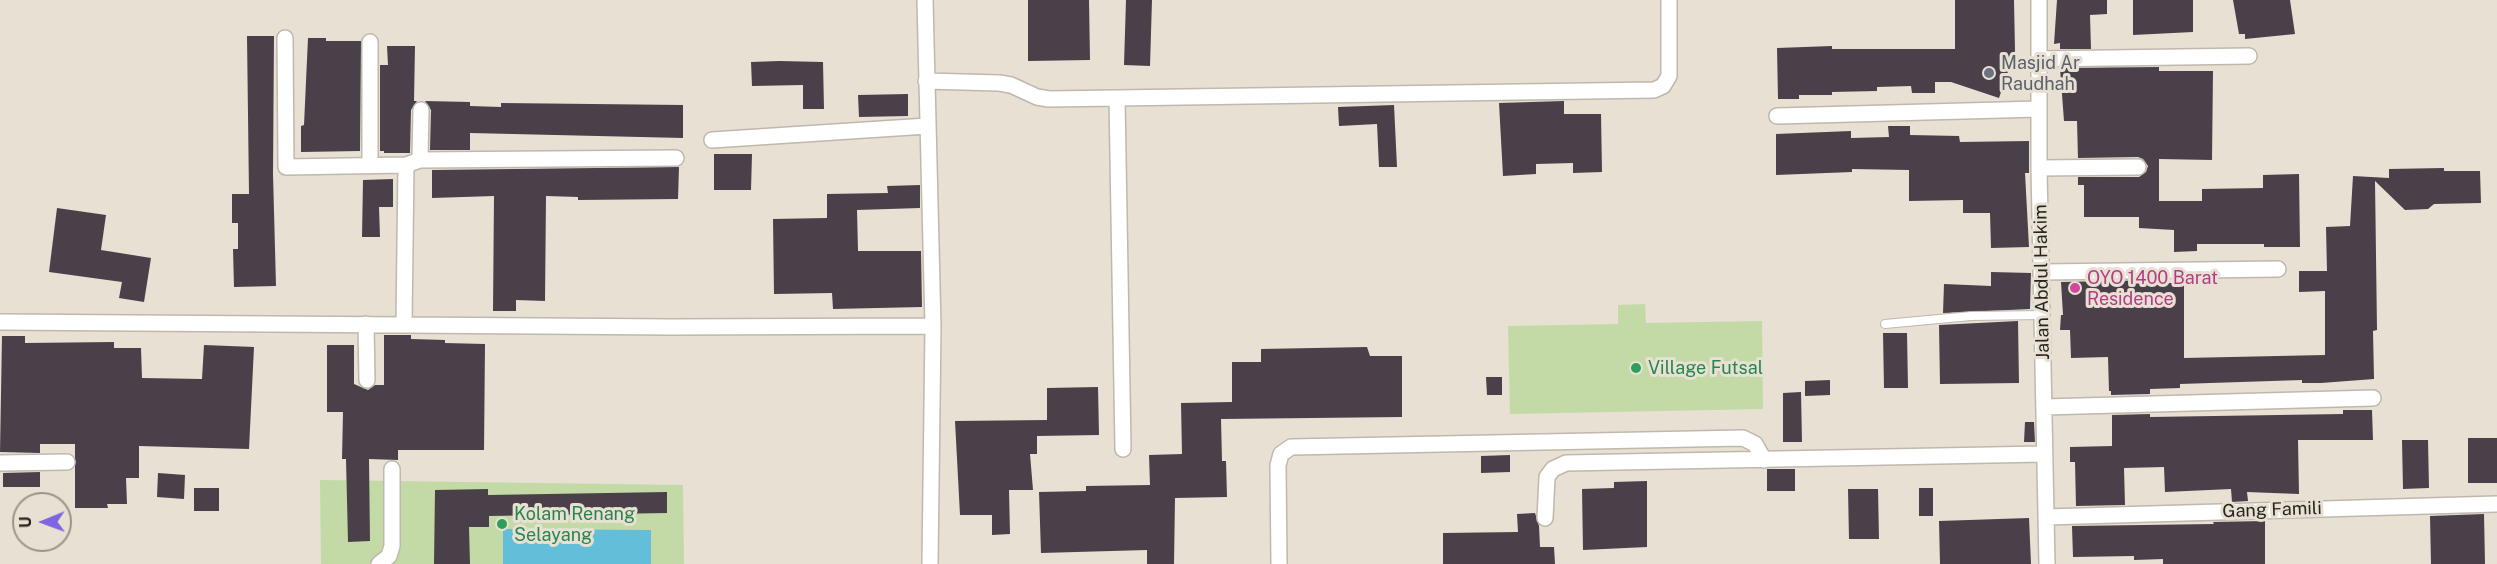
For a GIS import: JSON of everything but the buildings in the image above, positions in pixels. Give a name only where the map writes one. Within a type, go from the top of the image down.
[{"type":"street","points":[[926,0],[933,326],[930,564]]},
{"type":"street","points":[[926,81],[999,82],[1042,98],[1117,99],[1654,90],[1663,86],[1669,75],[1669,0]]},
{"type":"street","name":"Jalan Abdul Hakim","points":[[2039,0],[2039,168],[2043,272],[2047,564]]},
{"type":"street","points":[[285,38],[285,166],[289,168],[370,166],[413,162],[676,158]]},
{"type":"street","points":[[370,42],[370,166]]},
{"type":"street","points":[[2040,59],[2249,56]]},
{"type":"street","points":[[1117,99],[1123,449]]},
{"type":"street","points":[[1777,116],[2039,108]]},
{"type":"street","points":[[404,324],[413,162],[421,110]]},
{"type":"street","points":[[712,140],[927,126]]},
{"type":"street","points":[[2039,168],[2138,167]]},
{"type":"street","points":[[2043,272],[2278,269]]},
{"type":"street","points":[[0,322],[672,327],[933,326]]},
{"type":"street","points":[[366,324],[367,380]]},
{"type":"street","points":[[2044,407],[2373,398]]},
{"type":"street","points":[[1279,564],[1278,465],[1281,454],[1291,447],[1743,438],[1755,444],[1764,460]]},
{"type":"street","points":[[1545,518],[1546,477],[1553,468],[1566,463],[2044,454]]},
{"type":"street","points":[[0,464],[67,462]]},
{"type":"street","points":[[379,564],[389,556],[392,546],[392,469]]},
{"type":"street","name":"Gang Famili","points":[[2046,517],[2497,504]]},
{"type":"lane","points":[[1885,324],[1971,316],[2043,315]]},
{"type":"green space","name":"Village Futsal","points":[[1645,304],[1646,323],[1762,321],[1763,409],[1510,414],[1508,326],[1618,324],[1618,305]]},
{"type":"green space","name":"Kolam Renang Selayang","points":[[320,480],[683,485],[684,564],[321,564]]},
{"type":"water","points":[[503,529],[651,530],[651,564],[503,564]]},
{"type":"place","name":"Masjid Ar Raudhah","points":[[1989,73]]},
{"type":"place","name":"OYO 1400 Barat Residence","points":[[2075,288]]},
{"type":"place","name":"Village Futsal","points":[[1636,368]]},
{"type":"place","name":"Kolam Renang Selayang","points":[[502,524]]}]
